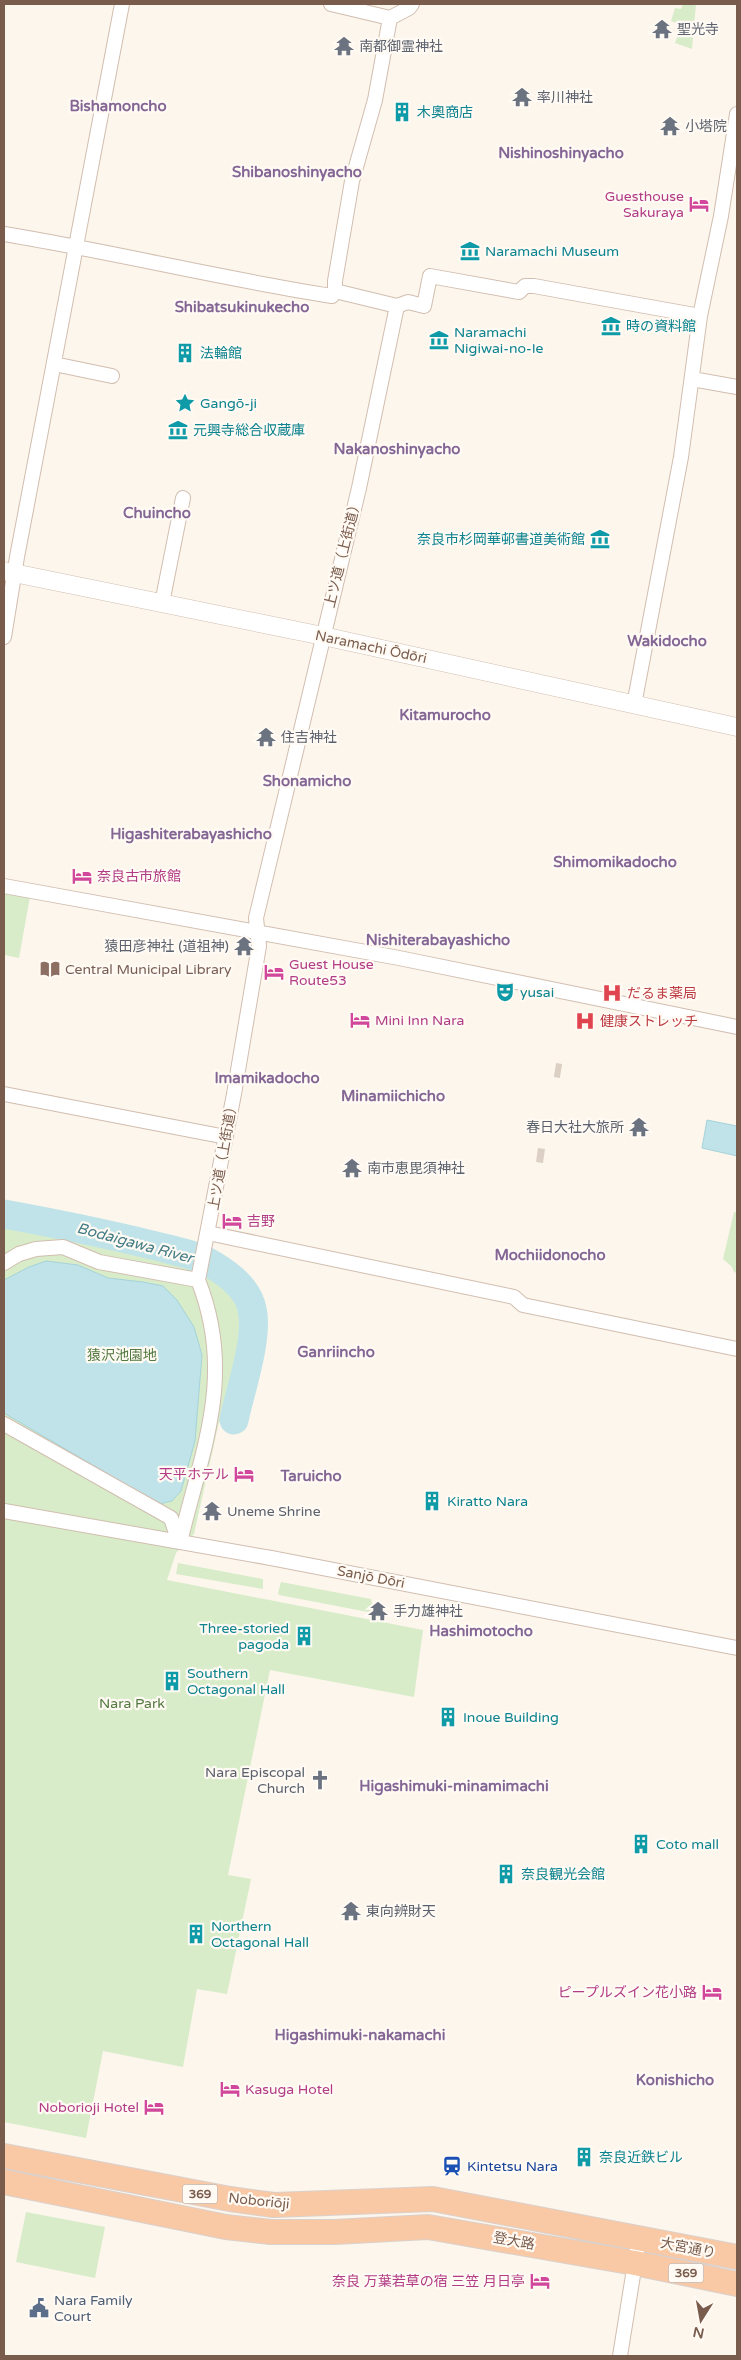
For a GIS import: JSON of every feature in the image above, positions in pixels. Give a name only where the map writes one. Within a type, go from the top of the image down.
[{"type":"highway","name":"Noboriōji","points":[[4,2156],[230,2199]]},
{"type":"highway","name":"Noboriōji","points":[[4,2182],[226,2227]]},
{"type":"highway","points":[[226,2227],[230,2199]]},
{"type":"highway","name":"登大路","points":[[230,2199],[274,2205],[433,2199],[640,2238]]},
{"type":"highway","name":"登大路","points":[[226,2227],[280,2232],[334,2232],[428,2227],[635,2263]]},
{"type":"highway","name":"大宮通り","points":[[640,2238],[737,2257]]},
{"type":"highway","name":"大宮通り","points":[[635,2263],[737,2284]]},
{"type":"street","points":[[4,637],[9,572],[54,364],[122,4]]},
{"type":"street","points":[[331,4],[390,18],[409,8],[412,4]]},
{"type":"street","points":[[4,234],[76,246],[288,290],[332,296],[335,291],[339,250],[352,181],[375,100],[390,18]]},
{"type":"street","points":[[634,705],[681,457],[700,316],[721,216],[737,114]]},
{"type":"street","points":[[335,291],[397,306],[408,302],[424,306],[430,276],[519,292],[524,286],[534,286],[700,316]]},
{"type":"street","name":"上ツ道（上街道）","points":[[198,1278],[226,1137],[259,946],[256,918],[359,488],[397,306]]},
{"type":"street","points":[[54,364],[112,376]]},
{"type":"street","points":[[692,379],[737,387]]},
{"type":"street","points":[[162,603],[183,498]]},
{"type":"street","name":"Naramachi Ōdōri","points":[[9,572],[323,636],[737,727]]},
{"type":"street","points":[[4,886],[406,959],[737,1027]]},
{"type":"street","points":[[4,1094],[226,1137]]},
{"type":"street","points":[[208,1234],[514,1297],[523,1305],[737,1349]]},
{"type":"street","points":[[4,1263],[19,1254],[36,1249],[63,1247],[99,1262],[198,1278],[211,1319],[215,1370],[211,1421],[180,1542]]},
{"type":"street","points":[[4,1424],[171,1518],[180,1542]]},
{"type":"street","name":"Sanjō Dōri","points":[[4,1511],[180,1542],[737,1648]]},
{"type":"street","points":[[620,2356],[640,2238]]},
{"type":"green space","points":[[683,4],[696,4],[692,49],[675,43],[681,25],[671,21],[675,8],[681,9]]},
{"type":"green space","points":[[4,886],[31,891],[19,958],[5,955],[4,960]]},
{"type":"green space","name":"Nara Park","points":[[4,1204],[199,1252],[235,1276],[246,1290],[257,1314],[257,1326],[236,1428],[219,1422],[194,1534],[176,1553],[167,1580],[423,1630],[414,1697],[270,1670],[228,1875],[251,1879],[227,1994],[197,1989],[183,2067],[103,2051],[86,2138],[4,2122]]},
{"type":"green space","points":[[734,1212],[737,1212],[737,1273],[723,1259]]},
{"type":"green space","points":[[178,1563],[263,1579],[263,1589],[176,1574]]},
{"type":"green space","points":[[281,1582],[371,1599],[371,1610],[368,1612],[279,1595]]},
{"type":"green space","points":[[26,2212],[105,2227],[95,2278],[16,2262]]},
{"type":"water","points":[[707,1120],[737,1126],[737,1156],[702,1148]]},
{"type":"water","points":[[46,1261],[78,1265],[108,1278],[163,1286],[177,1300],[194,1327],[202,1355],[195,1441],[181,1491],[172,1501],[159,1504],[4,1413],[4,1280],[29,1267]]},
{"type":"waterway","name":"Bodaigawa River","points":[[4,1214],[97,1232],[183,1253],[206,1261],[232,1278],[247,1295],[252,1309],[253,1321],[251,1349],[234,1420]]},
{"type":"tunnel","points":[[555,1070],[561,1071]]},
{"type":"tunnel","points":[[537,1155],[544,1156]]},
{"type":"place","name":"聖光寺","points":[[662,29]]},
{"type":"place","name":"南都御霊神社","points":[[344,46]]},
{"type":"place","name":"率川神社","points":[[522,97]]},
{"type":"place","name":"木奧商店","points":[[402,112]]},
{"type":"place","name":"小塔院","points":[[670,126]]},
{"type":"place","name":"Guesthouse Sakuraya","points":[[699,204]]},
{"type":"place","name":"Naramachi Museum","points":[[470,251]]},
{"type":"place","name":"時の資料館","points":[[611,326]]},
{"type":"place","name":"Naramachi Nigiwai-no-Ie","points":[[439,340]]},
{"type":"place","name":"法輪館","points":[[185,353]]},
{"type":"place","name":"Gangō-ji","points":[[185,403]]},
{"type":"place","name":"元興寺総合収蔵庫","points":[[178,430]]},
{"type":"place","name":"奈良市杉岡華邨書道美術館","points":[[600,539]]},
{"type":"place","name":"住吉神社","points":[[266,737]]},
{"type":"place","name":"奈良古市旅館","points":[[82,876]]},
{"type":"place","name":"猿田彦神社 (道祖神)","points":[[244,946]]},
{"type":"place","name":"Central Municipal Library","points":[[50,969]]},
{"type":"place","name":"Guest House Route53","points":[[274,972]]},
{"type":"place","name":"yusai","points":[[505,992]]},
{"type":"place","name":"だるま薬局","points":[[612,993]]},
{"type":"place","name":"Mini Inn Nara","points":[[360,1020]]},
{"type":"place","name":"健康ストレッチ","points":[[585,1021]]},
{"type":"place","name":"春日大社大旅所","points":[[639,1127]]},
{"type":"place","name":"南市恵毘須神社","points":[[352,1168]]},
{"type":"place","name":"吉野","points":[[232,1221]]},
{"type":"place","name":"天平ホテル","points":[[244,1474]]},
{"type":"place","name":"Kiratto Nara","points":[[432,1501]]},
{"type":"place","name":"Uneme Shrine","points":[[212,1511]]},
{"type":"place","name":"手力雄神社","points":[[378,1611]]},
{"type":"place","name":"Three-storied pagoda","points":[[304,1636]]},
{"type":"place","name":"Southern Octagonal Hall","points":[[172,1681]]},
{"type":"place","name":"Inoue Building","points":[[448,1717]]},
{"type":"place","name":"Nara Episcopal Church","points":[[320,1780]]},
{"type":"place","name":"Coto mall","points":[[641,1844]]},
{"type":"place","name":"奈良観光会館","points":[[506,1874]]},
{"type":"place","name":"東向辨財天","points":[[351,1911]]},
{"type":"place","name":"Northern Octagonal Hall","points":[[196,1934]]},
{"type":"place","name":"ピープルズイン花小路","points":[[712,1992]]},
{"type":"place","name":"Kasuga Hotel","points":[[230,2089]]},
{"type":"place","name":"Noborioji Hotel","points":[[154,2107]]},
{"type":"place","name":"奈良近鉄ビル","points":[[584,2157]]},
{"type":"place","name":"Kintetsu Nara","points":[[452,2166]]},
{"type":"place","name":"奈良 万葉若草の宿 三笠 月日亭","points":[[540,2281]]},
{"type":"place","name":"Nara Family Court","points":[[39,2308]]},
{"type":"district","name":"Bishamoncho","points":[[118,106]]},
{"type":"district","name":"Nishinoshinyacho","points":[[561,153]]},
{"type":"district","name":"Shibanoshinyacho","points":[[297,172]]},
{"type":"district","name":"Shibatsukinukecho","points":[[242,307]]},
{"type":"district","name":"Nakanoshinyacho","points":[[397,449]]},
{"type":"district","name":"Chuincho","points":[[157,513]]},
{"type":"district","name":"Wakidocho","points":[[667,641]]},
{"type":"district","name":"Kitamurocho","points":[[445,715]]},
{"type":"district","name":"Shonamicho","points":[[307,781]]},
{"type":"district","name":"Higashiterabayashicho","points":[[191,834]]},
{"type":"district","name":"Shimomikadocho","points":[[615,862]]},
{"type":"district","name":"Nishiterabayashicho","points":[[438,940]]},
{"type":"district","name":"Imamikadocho","points":[[267,1078]]},
{"type":"district","name":"Minamiichicho","points":[[393,1096]]},
{"type":"district","name":"Mochiidonocho","points":[[550,1255]]},
{"type":"district","name":"Ganriincho","points":[[336,1352]]},
{"type":"district","name":"Taruicho","points":[[311,1476]]},
{"type":"district","name":"Hashimotocho","points":[[481,1631]]},
{"type":"district","name":"Higashimuki-minamimachi","points":[[454,1786]]},
{"type":"district","name":"Higashimuki-nakamachi","points":[[360,2035]]},
{"type":"district","name":"Konishicho","points":[[675,2080]]},
{"type":"park label","name":"猿沢池園地","points":[[122,1355]]}]
